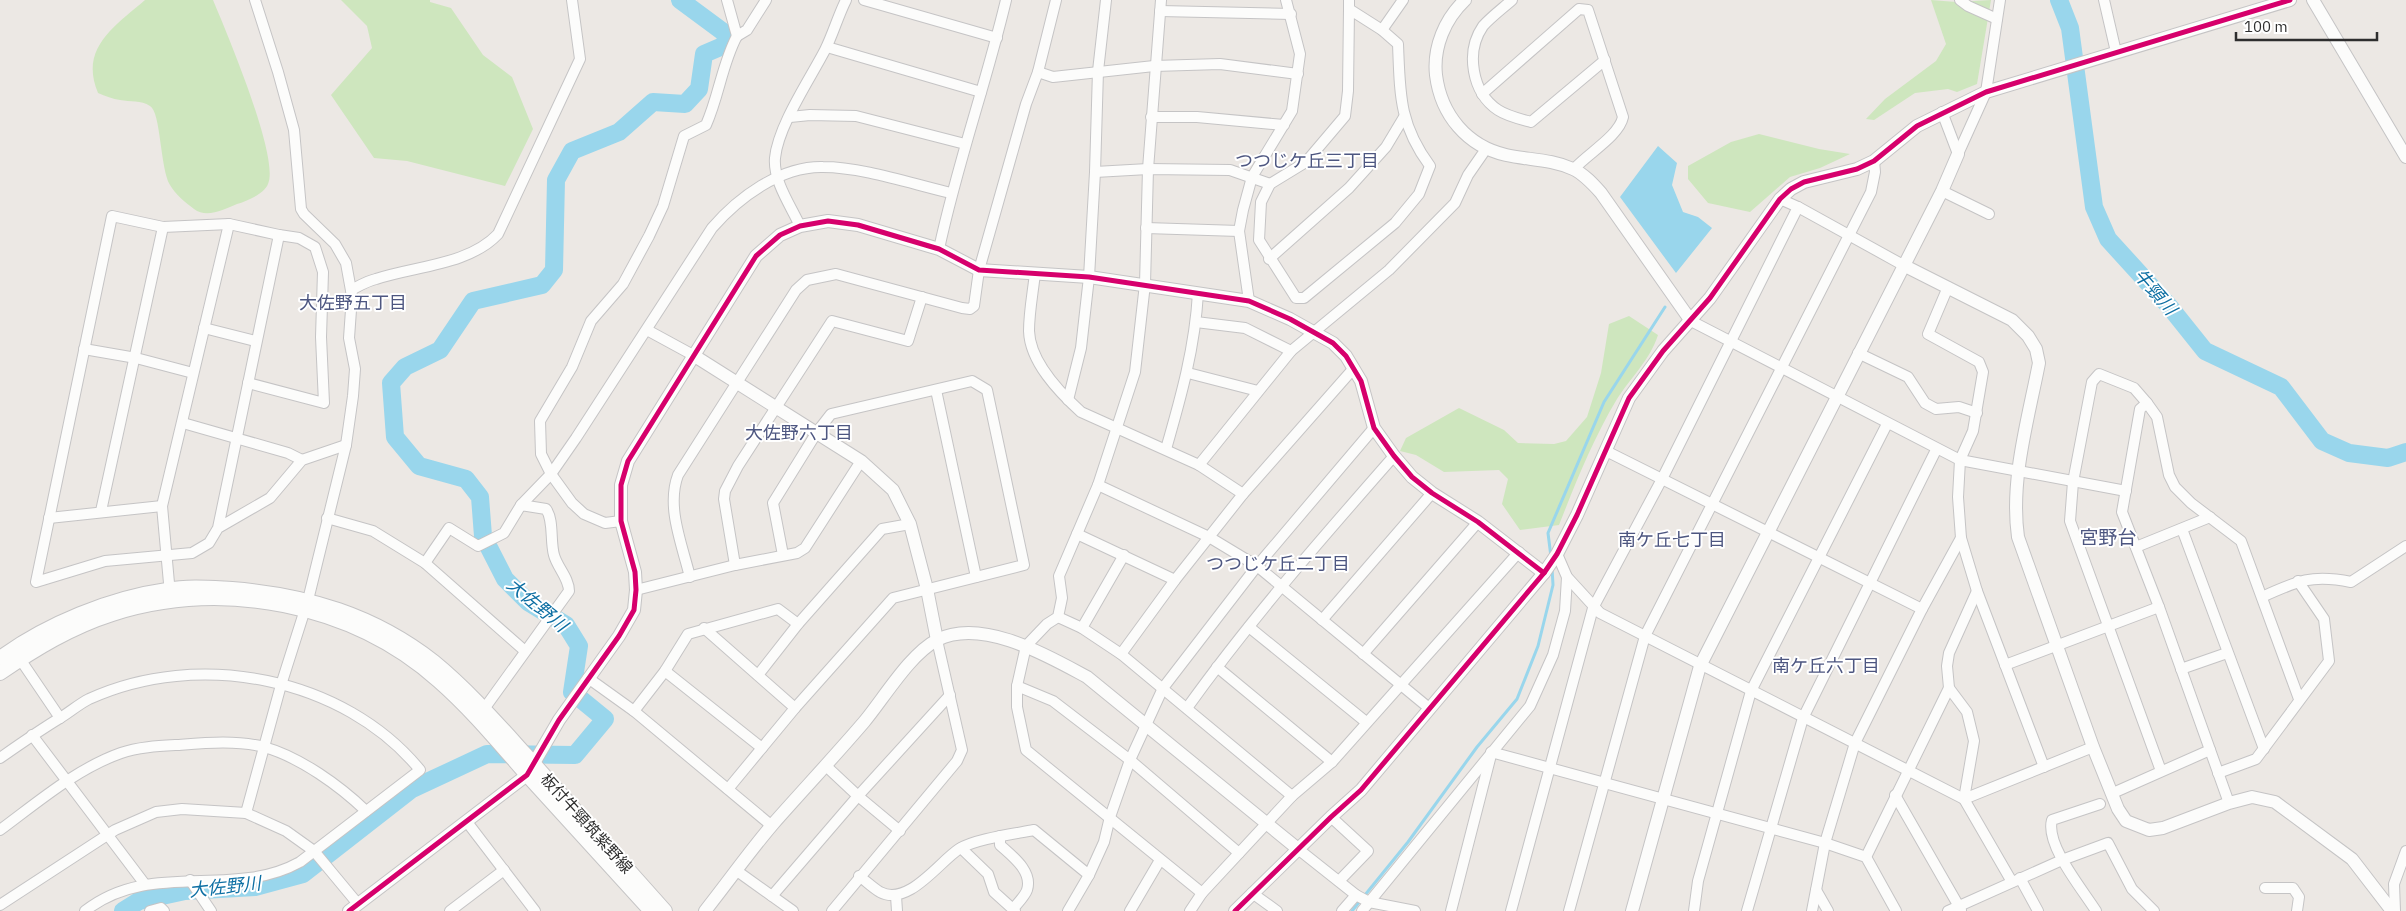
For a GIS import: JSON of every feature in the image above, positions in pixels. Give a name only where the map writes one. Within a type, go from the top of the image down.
[{"type":"main road","name":"板付牛頸筑紫野線","points":[[0,673],[64,633],[170,594]]},
{"type":"main road","name":"板付牛頸筑紫野線","points":[[0,658],[54,626],[103,606],[170,594],[306,604],[348,613],[381,628],[434,662],[484,709],[531,769],[651,911]]},
{"type":"main road","name":"板付牛頸筑紫野線","points":[[306,604],[387,642],[438,679],[531,769],[665,911]]},
{"type":"street","points":[[246,813],[281,685],[306,604],[346,446],[355,369],[349,338],[351,290],[342,252],[301,209],[292,124],[255,0]]},
{"type":"street","points":[[351,290],[375,279],[461,256],[492,241],[498,234],[580,59],[572,0]]},
{"type":"street","points":[[727,0],[737,36]]},
{"type":"street","points":[[621,521],[605,522],[584,514],[572,503],[551,474],[541,454],[540,421],[572,367],[591,321],[623,284],[660,213],[684,136],[706,125],[716,98],[727,55],[737,36],[747,30],[766,0]]},
{"type":"street","points":[[800,226],[778,179],[775,159],[780,138],[827,47],[846,0]]},
{"type":"street","points":[[864,0],[997,38]]},
{"type":"street","points":[[939,249],[951,193],[997,38],[1006,0]]},
{"type":"street","points":[[690,576],[672,501],[673,488],[678,475],[735,382],[796,290],[807,280],[821,275],[836,274],[970,309],[974,306],[979,270],[1026,104],[1038,72],[1056,0]]},
{"type":"street","points":[[1068,400],[1081,348],[1089,277],[1098,72],[1106,0]]},
{"type":"street","points":[[1248,301],[1239,231],[1252,177],[1292,111],[1298,74],[1300,54],[1286,0]]},
{"type":"street","points":[[1382,30],[1403,0]]},
{"type":"street","points":[[1465,0],[1451,13],[1440,40],[1435,65],[1438,87],[1448,114],[1464,135],[1486,149],[1507,155],[1549,161],[1574,169],[1590,181],[1601,193],[1691,321],[1936,450],[1960,460],[2126,491]]},
{"type":"street","points":[[1512,0],[1483,27],[1473,53],[1474,75],[1482,94],[1498,110],[1531,122],[1606,60]]},
{"type":"street","points":[[1960,0],[1968,6],[1997,19]]},
{"type":"street","points":[[1632,911],[1700,666],[1942,191],[1986,92],[2000,0]]},
{"type":"street","points":[[2104,0],[2116,52]]},
{"type":"street","points":[[1235,911],[1331,816],[1361,790],[1544,573],[1557,554],[1629,398],[1663,351],[1710,298],[1780,199],[1791,189],[1804,182],[1857,169],[1874,161],[1917,126],[1942,112],[1986,92],[2290,0]]},
{"type":"street","points":[[2313,0],[2406,157]]},
{"type":"street","points":[[1202,893],[1026,750],[1017,707],[1017,686],[1026,646],[1047,624],[1058,617],[1062,598],[1059,576],[1098,485],[1135,372],[1146,284],[1148,169],[1154,66],[1161,5],[1291,14]]},
{"type":"street","points":[[1349,5],[1398,44],[1400,94],[1404,117],[1416,146],[1430,166],[1419,194],[1395,223],[1304,298],[1296,298],[1269,259],[1259,240],[1261,202],[1270,184],[1306,162],[1345,116],[1348,91],[1349,5]]},
{"type":"street","points":[[1482,94],[1580,8],[1588,10],[1622,109],[1622,123],[1617,130],[1574,169]]},
{"type":"street","points":[[827,47],[981,92]]},
{"type":"street","points":[[1038,72],[1053,77],[1154,66],[1220,64],[1298,74]]},
{"type":"street","points":[[1942,112],[1958,154]]},
{"type":"street","points":[[790,117],[810,115],[856,116],[965,144]]},
{"type":"street","points":[[1151,117],[1197,117],[1284,125]]},
{"type":"street","points":[[1269,259],[1349,188],[1386,147],[1404,117]]},
{"type":"street","points":[[1199,465],[1291,351],[1313,330],[1389,270],[1426,236],[1455,203],[1468,175],[1486,149]]},
{"type":"street","points":[[1569,911],[1603,782],[1645,636],[1871,192],[1875,172],[1874,161]]},
{"type":"street","points":[[425,563],[449,528],[478,546],[504,533],[521,505],[551,474],[712,228],[738,201],[752,190],[778,179],[820,167],[842,168],[951,193]]},
{"type":"street","points":[[1095,172],[1148,169],[1230,170],[1270,184]]},
{"type":"street","points":[[1942,191],[1989,214]]},
{"type":"street","points":[[1780,199],[2012,320],[2028,336],[2036,349],[2039,363],[2019,471],[2015,514],[2018,537],[2093,747],[2118,809],[2126,821],[2149,830],[2163,828],[2229,803],[2252,797],[2275,802],[2352,859],[2393,911]]},
{"type":"street","points":[[1511,911],[1593,608],[1662,479],[1798,207]]},
{"type":"street","points":[[248,383],[324,403],[321,337],[323,272],[315,247],[299,238],[229,224],[163,227],[112,216],[36,582],[105,561],[165,557],[192,553],[209,543],[218,528],[236,437],[279,235]]},
{"type":"street","points":[[0,905],[107,836],[156,812],[182,809],[246,813],[286,831],[314,851],[353,908],[467,822],[531,769],[559,720],[634,610],[635,572],[621,521],[620,485],[628,461],[756,256],[780,235],[800,226],[828,221],[858,225],[939,249],[979,270],[1089,277],[1146,284],[1248,301],[1313,330],[1333,343],[1354,368],[1361,380],[1374,428],[1412,477],[1432,493],[1478,522],[1544,573]]},
{"type":"street","points":[[170,594],[165,557],[162,506],[229,224]]},
{"type":"street","points":[[101,511],[136,358],[163,227]]},
{"type":"street","points":[[1146,228],[1239,231]]},
{"type":"street","points":[[1035,273],[1029,333],[1034,357],[1068,400],[1081,412],[1199,465],[1243,494]]},
{"type":"street","points":[[1948,287],[1928,334],[1979,362],[1983,372],[1973,431],[1960,460],[1958,496],[1961,538],[1977,591],[2044,767]]},
{"type":"street","points":[[1166,449],[1188,373],[1196,322],[1198,292]]},
{"type":"street","points":[[735,565],[724,491],[738,466],[832,320],[908,341],[922,297]]},
{"type":"street","points":[[1196,322],[1245,328],[1291,351]]},
{"type":"street","points":[[204,328],[256,341]]},
{"type":"street","points":[[647,330],[693,355],[861,461],[894,490],[910,524],[927,589],[962,750],[957,761],[900,831],[859,876],[832,911]]},
{"type":"street","points":[[84,349],[136,358],[193,373]]},
{"type":"street","points":[[1858,353],[1908,377],[1925,403],[1930,406],[1936,409],[1959,407],[1977,413]]},
{"type":"street","points":[[1121,654],[1175,580],[1243,494],[1354,368]]},
{"type":"street","points":[[1188,373],[1258,391]]},
{"type":"street","points":[[2161,771],[2070,521],[2073,482],[2092,382],[2099,374],[2134,388],[2147,403],[2157,417],[2169,475],[2175,487],[2210,518],[2241,541],[2299,699]]},
{"type":"street","points":[[728,789],[795,708],[893,598],[1024,565],[987,390],[972,381],[831,414],[817,432],[774,503],[783,555]]},
{"type":"street","points":[[936,390],[976,577]]},
{"type":"street","points":[[2147,403],[2140,410],[2122,512],[2159,607],[2229,803]]},
{"type":"street","points":[[183,423],[288,453],[302,460]]},
{"type":"street","points":[[1694,911],[1698,881],[1750,691],[1887,424]]},
{"type":"street","points":[[1068,911],[1089,875],[1104,842],[1110,817],[1130,760],[1145,723],[1163,688],[1257,566],[1374,428]]},
{"type":"street","points":[[218,528],[270,498],[302,460],[346,446]]},
{"type":"street","points":[[1747,911],[1803,718],[1936,450]]},
{"type":"street","points":[[1606,451],[1922,609]]},
{"type":"street","points":[[1187,708],[1217,666],[1280,587],[1394,456]]},
{"type":"street","points":[[636,590],[805,548],[861,461]]},
{"type":"street","points":[[1098,485],[1209,537],[1257,566],[1280,587],[1429,708]]},
{"type":"street","points":[[1322,620],[1432,493]]},
{"type":"street","points":[[484,709],[569,591],[569,586],[555,558],[550,539],[550,515],[546,509],[521,505]]},
{"type":"street","points":[[49,518],[162,506]]},
{"type":"street","points":[[328,518],[373,531],[425,563],[525,651]]},
{"type":"street","points":[[2136,547],[2210,518]]},
{"type":"street","points":[[1362,654],[1478,522]]},
{"type":"street","points":[[758,675],[798,624],[882,529],[910,524]]},
{"type":"street","points":[[2182,529],[2264,749]]},
{"type":"street","points":[[1078,534],[1175,580]]},
{"type":"street","points":[[1812,911],[1825,843],[1855,743],[1922,609],[1961,538]]},
{"type":"street","points":[[2262,596],[2298,581],[2326,577],[2351,582],[2406,546]]},
{"type":"street","points":[[1190,911],[1202,893],[1292,796],[1332,762],[1519,552]]},
{"type":"street","points":[[1557,554],[1567,577],[1593,608],[1700,666],[1964,799],[2038,911]]},
{"type":"street","points":[[1082,628],[1124,555]]},
{"type":"street","points":[[1362,911],[1530,706],[1553,655],[1565,611],[1567,577]]},
{"type":"street","points":[[2218,773],[2256,759],[2329,661],[2330,656],[2324,619],[2298,581]]},
{"type":"street","points":[[1964,799],[1974,741],[1966,712],[1949,688],[1947,666],[1949,653],[1977,591]]},
{"type":"street","points":[[2005,665],[2159,607]]},
{"type":"street","points":[[634,711],[665,671],[688,634],[778,609],[798,624]]},
{"type":"street","points":[[1058,617],[1082,628],[1121,654],[1292,796]]},
{"type":"street","points":[[1249,627],[1366,722]]},
{"type":"street","points":[[704,628],[795,708]]},
{"type":"street","points":[[705,911],[772,826],[826,766],[903,671],[937,640],[967,634],[981,634],[1026,646],[1087,677],[1356,895],[1390,909],[1415,911]]},
{"type":"street","points":[[2181,669],[2227,653]]},
{"type":"street","points":[[20,659],[60,718]]},
{"type":"street","points":[[1217,666],[1332,762]]},
{"type":"street","points":[[665,671],[762,748]]},
{"type":"street","points":[[0,758],[32,735],[88,700],[108,692],[175,676],[207,674],[237,676],[281,685],[328,700],[349,710],[391,739],[420,770],[292,866],[276,872],[246,878],[144,883],[100,900],[85,911]]},
{"type":"street","points":[[586,680],[634,711],[772,826]]},
{"type":"street","points":[[1017,686],[1053,701],[1130,760],[1240,853]]},
{"type":"street","points":[[1866,857],[1949,688]]},
{"type":"street","points":[[772,896],[858,796],[950,695]]},
{"type":"street","points":[[32,735],[144,883]]},
{"type":"street","points":[[0,830],[90,767],[122,752],[195,743],[264,747],[286,756],[328,780],[366,811]]},
{"type":"street","points":[[1964,799],[2093,747]]},
{"type":"street","points":[[2113,793],[2210,750]]},
{"type":"street","points":[[1492,752],[1825,843],[1866,857],[1896,911]]},
{"type":"street","points":[[1451,911],[1492,752]]},
{"type":"street","points":[[826,766],[900,831]]},
{"type":"street","points":[[1895,795],[1960,909]]},
{"type":"street","points":[[2096,911],[2062,860],[2050,827],[2052,820],[2100,804]]},
{"type":"street","points":[[1331,816],[1368,851],[1339,881]]},
{"type":"street","points":[[467,822],[535,911]]},
{"type":"street","points":[[859,876],[881,893],[896,896],[922,883],[937,866],[961,848],[1000,836],[1034,830],[1089,875]]},
{"type":"street","points":[[961,848],[988,874],[994,892],[1014,910],[1027,890],[1026,875],[1019,861],[1000,845],[1000,836]]},
{"type":"street","points":[[1948,911],[1960,909],[2016,880],[2108,843],[2132,889],[2154,911]]},
{"type":"street","points":[[2393,911],[2394,884],[2406,851]]},
{"type":"street","points":[[1130,911],[1160,860]]},
{"type":"street","points":[[450,911],[504,870]]},
{"type":"street","points":[[737,871],[793,911]]},
{"type":"street","points":[[190,880],[211,911]]},
{"type":"street","points":[[2265,888],[2293,888],[2298,897],[2297,911]]},
{"type":"street","points":[[1816,890],[1828,911]]},
{"type":"street","points":[[1252,893],[1277,911]]},
{"type":"street","points":[[1342,911],[1356,895]]},
{"type":"street","points":[[896,896],[897,911]]},
{"type":"street","points":[[150,911],[161,908],[164,911]]},
{"type":"green space","points":[[145,0],[213,0],[250,94],[266,149],[270,170],[268,184],[255,197],[216,212],[204,213],[194,209],[170,185],[164,166],[159,129],[154,110],[147,104],[115,99],[98,93],[93,77],[93,63],[103,39],[122,19]]},
{"type":"green space","points":[[341,0],[430,0],[430,2],[451,8],[483,55],[512,77],[533,129],[505,186],[407,161],[374,158],[331,95],[372,48],[367,26]]},
{"type":"green space","points":[[1931,0],[1956,2],[1991,0],[1977,84],[1957,92],[1948,89],[1915,93],[1874,120],[1866,119],[1885,99],[1936,61],[1946,44]]},
{"type":"green space","points":[[1759,134],[1819,149],[1850,154],[1820,168],[1790,177],[1750,212],[1708,203],[1688,179],[1688,166],[1731,142]]},
{"type":"green space","points":[[1629,316],[1658,335],[1655,344],[1640,368],[1622,391],[1600,430],[1578,477],[1559,525],[1520,530],[1502,504],[1508,479],[1499,470],[1444,472],[1416,455],[1400,451],[1406,438],[1459,408],[1504,430],[1518,443],[1554,444],[1566,441],[1587,417],[1601,373],[1609,324]]},
{"type":"water","points":[[1658,146],[1677,163],[1672,185],[1683,212],[1698,217],[1712,228],[1676,273],[1620,197]]},
{"type":"waterway","name":"大佐野川","points":[[123,911],[139,901],[185,891],[255,887],[303,874],[412,789],[487,754],[575,755],[605,719],[572,692],[579,646],[566,625],[528,602],[505,579],[483,536],[480,497],[466,479],[419,466],[395,437],[391,383],[405,367],[440,350],[473,301],[542,285],[554,270],[556,180],[572,151],[619,132],[653,102],[685,104],[699,89],[704,54],[725,45],[726,34],[680,0]]},
{"type":"waterway","name":"牛頸川","points":[[2059,0],[2070,28],[2094,207],[2108,239],[2169,306],[2205,351],[2281,387],[2322,441],[2349,453],[2388,458],[2406,452]]},
{"type":"waterway","points":[[1551,557],[1548,533],[1604,402],[1665,307]]},
{"type":"waterway","points":[[1352,911],[1408,842],[1477,747],[1517,699],[1538,646],[1553,585],[1552,568]]},
{"type":"cycle path","points":[[1235,911],[1361,790],[1544,573],[1557,554],[1577,515],[1629,398],[1663,351],[1710,298],[1780,199],[1791,189],[1804,182],[1857,169],[1874,161],[1917,126],[1986,92],[2290,0]]},
{"type":"cycle path","points":[[349,911],[527,775],[559,720],[619,636],[634,610],[636,590],[635,572],[621,521],[621,485],[628,461],[756,256],[780,235],[800,226],[828,221],[858,225],[939,249],[979,270],[1089,277],[1249,301],[1290,319],[1333,343],[1346,356],[1361,381],[1374,428],[1412,477],[1432,493],[1478,522],[1544,573]]},
{"type":"district","name":"つつじケ丘三丁目","points":[[1307,161]]},
{"type":"district","name":"大佐野五丁目","points":[[353,303]]},
{"type":"district","name":"大佐野六丁目","points":[[799,433]]},
{"type":"district","name":"宮野台","points":[[2108,537]]},
{"type":"district","name":"南ケ丘七丁目","points":[[1672,540]]},
{"type":"district","name":"つつじケ丘二丁目","points":[[1278,564]]},
{"type":"district","name":"南ケ丘六丁目","points":[[1826,666]]}]
